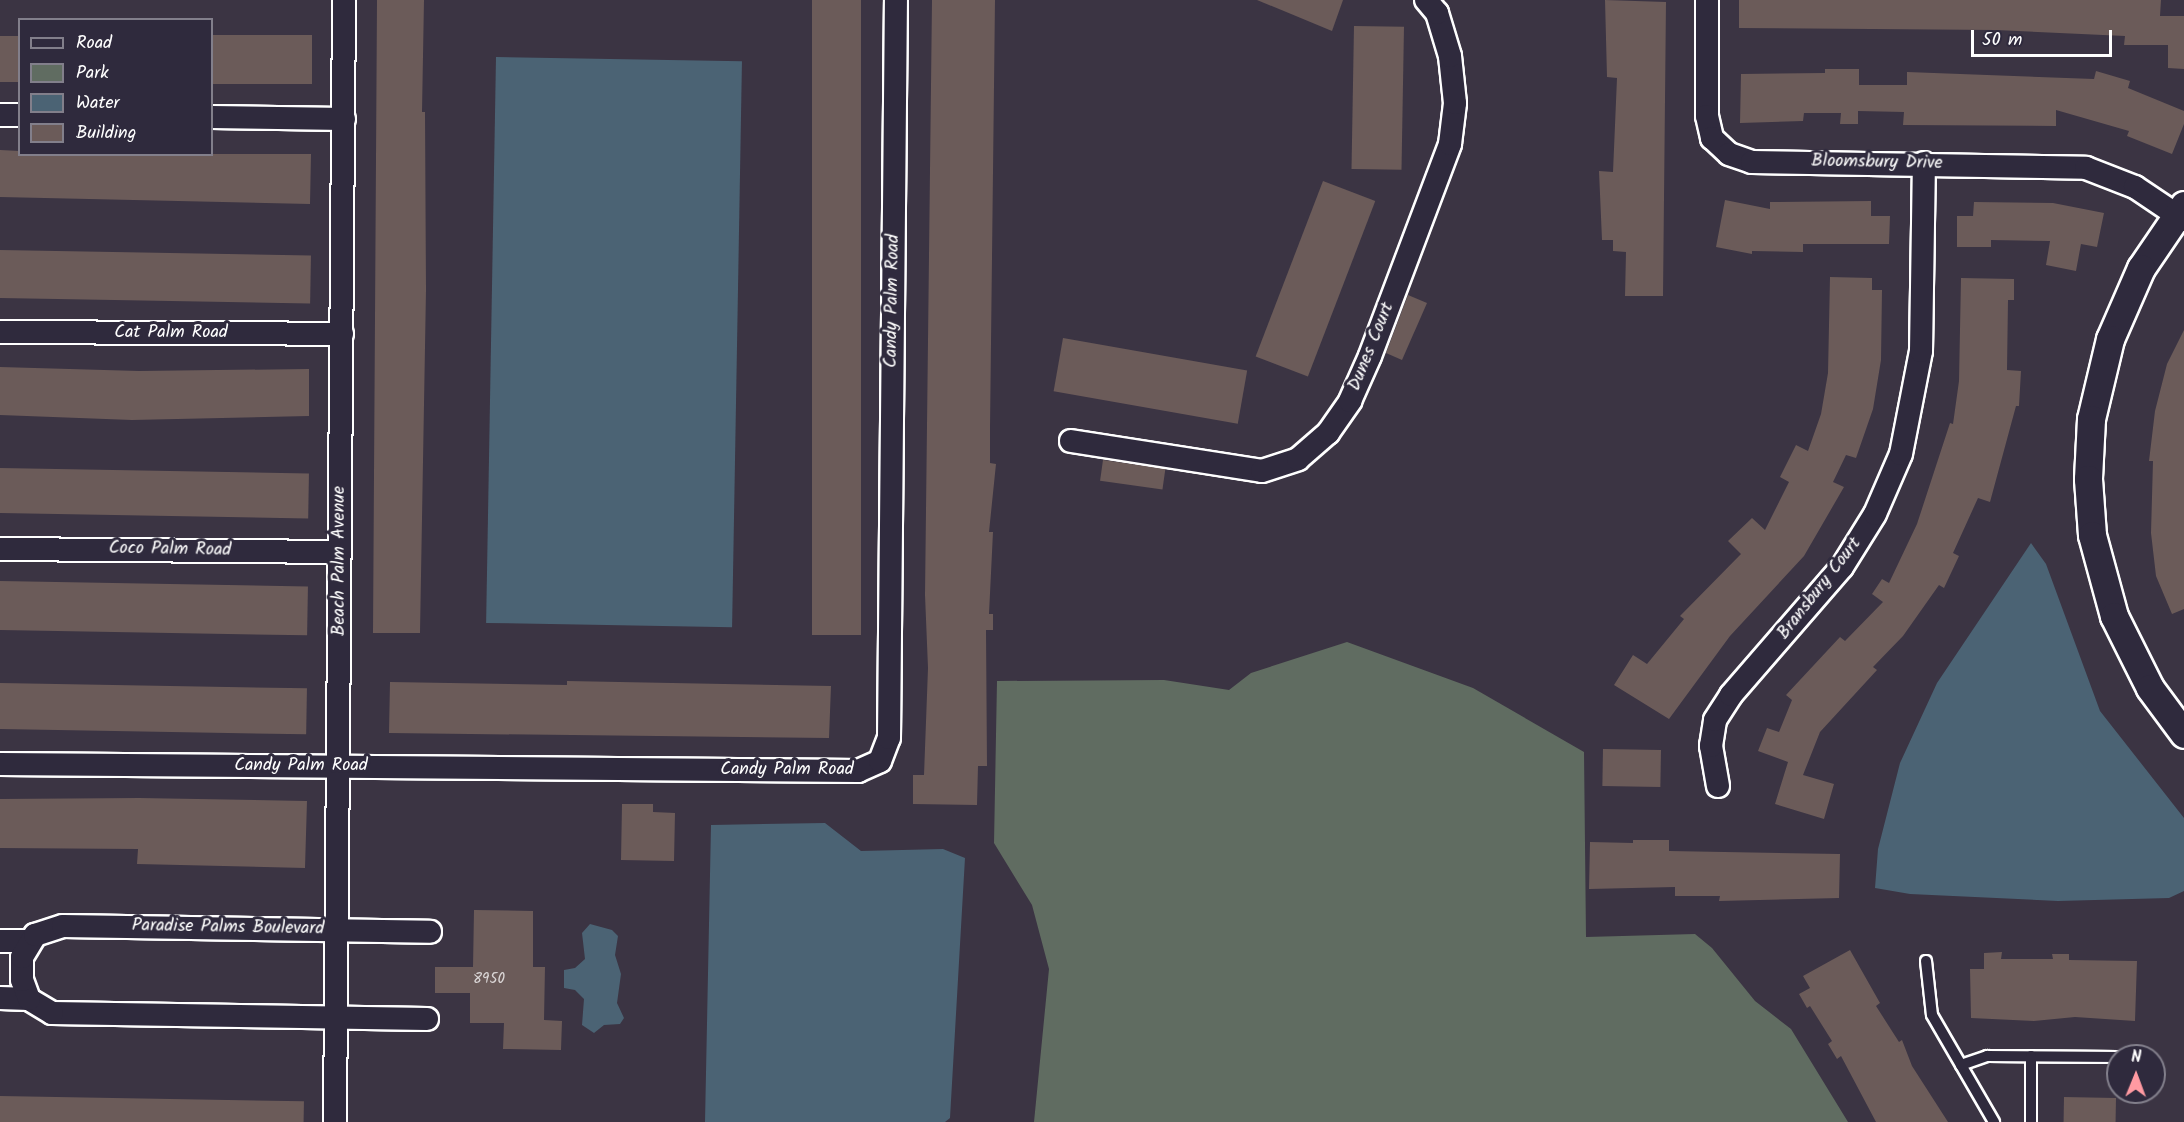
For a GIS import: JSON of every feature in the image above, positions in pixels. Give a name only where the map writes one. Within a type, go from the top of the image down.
[{"type":"street","name":"Beach Palm Avenue","points":[[335,1122],[344,0]]},
{"type":"street","name":"Candy Palm Road","points":[[0,764],[858,771],[874,766],[886,754],[889,738],[896,0]]},
{"type":"street","name":"Dunes Court","points":[[1071,441],[1262,471],[1298,459],[1328,433],[1350,401],[1362,374],[1450,144],[1455,104],[1450,56],[1437,13],[1426,0]]},
{"type":"street","name":"Bloomsbury Drive","points":[[1707,0],[1707,116],[1712,138],[1729,154],[1752,162],[1924,163],[2086,168],[2120,179],[2181,214]]},
{"type":"street","points":[[0,115],[18,115]]},
{"type":"street","points":[[213,117],[344,119]]},
{"type":"street","name":"Bransbury Court","points":[[1718,786],[1712,746],[1719,714],[1842,567],[1875,514],[1901,453],[1921,351],[1924,163]]},
{"type":"street","points":[[2181,214],[2141,268],[2110,339],[2091,419],[2088,479],[2092,535],[2114,616],[2150,688],[2184,734]]},
{"type":"street","name":"Cat Palm Road","points":[[0,332],[342,334]]},
{"type":"street","name":"Coco Palm Road","points":[[0,549],[340,552]]},
{"type":"street","name":"Paradise Palms Boulevard","points":[[0,941],[29,941],[44,930],[63,926],[430,932]]},
{"type":"street","points":[[29,941],[22,957],[22,980],[29,999],[43,1010],[62,1015],[427,1019]]},
{"type":"street","points":[[0,998],[29,999]]},
{"type":"lane","points":[[1926,961],[1932,1014],[1995,1122]]},
{"type":"lane","points":[[2031,1056],[2031,1122]]},
{"type":"lane","points":[[1961,1065],[1979,1057],[2106,1057]]},
{"type":"green space","points":[[1347,642],[1473,688],[1584,752],[1586,937],[1695,934],[1712,948],[1755,1001],[1791,1029],[1848,1122],[1034,1122],[1049,969],[1032,905],[994,843],[997,681],[1164,680],[1229,690],[1251,673]]},
{"type":"water","points":[[496,57],[742,61],[732,627],[486,623]]},
{"type":"water","points":[[2031,543],[2046,564],[2100,711],[2184,818],[2184,891],[2169,898],[2058,901],[1910,894],[1875,888],[1878,849],[1900,763],[1937,683]]},
{"type":"water","points":[[825,823],[861,851],[943,849],[965,858],[950,1118],[945,1122],[705,1122],[711,825]]},
{"type":"water","points":[[590,924],[612,930],[618,936],[615,955],[621,974],[617,1003],[624,1018],[620,1024],[604,1025],[594,1033],[582,1025],[584,999],[575,990],[564,988],[564,970],[575,968],[585,959],[582,933]]},
{"type":"building","points":[[377,0],[424,0],[422,112],[425,112],[426,290],[420,633],[373,633]]},
{"type":"building","points":[[812,0],[861,0],[861,635],[812,635]]},
{"type":"building","points":[[932,0],[995,0],[990,463],[996,464],[989,532],[993,532],[989,614],[993,614],[993,630],[986,630],[987,766],[978,766],[977,805],[913,804],[913,775],[924,775],[928,668],[925,595]]},
{"type":"building","points":[[1257,0],[1343,0],[1332,31]]},
{"type":"building","points":[[1605,0],[1666,2],[1663,296],[1625,296],[1626,252],[1613,251],[1613,240],[1602,240],[1599,171],[1613,172],[1617,78],[1607,77]]},
{"type":"building","points":[[1739,0],[2161,0],[2160,16],[2184,16],[2184,69],[2168,68],[2168,45],[2124,45],[2125,36],[1996,30],[1739,28]]},
{"type":"building","points":[[1354,26],[1404,27],[1401,170],[1352,169]]},
{"type":"building","points":[[213,35],[312,35],[312,84],[213,84]]},
{"type":"building","points":[[0,36],[18,36],[18,82],[0,82]]},
{"type":"building","points":[[1825,69],[1859,69],[1859,85],[1907,85],[1907,72],[2094,79],[2096,71],[2130,81],[2128,88],[2184,111],[2184,124],[2172,154],[2127,136],[2129,131],[2056,110],[2056,126],[1903,125],[1904,112],[1858,111],[1858,124],[1840,124],[1841,113],[1804,113],[1803,121],[1740,123],[1741,74],[1825,73]]},
{"type":"building","points":[[0,150],[18,151],[18,156],[311,154],[310,204],[0,197]]},
{"type":"building","points":[[1323,181],[1375,201],[1308,377],[1256,357]]},
{"type":"building","points":[[1725,200],[1770,209],[1770,202],[1871,201],[1871,216],[1890,216],[1889,244],[1803,244],[1803,252],[1752,251],[1752,254],[1716,247]]},
{"type":"building","points":[[1974,202],[2053,203],[2104,213],[2097,247],[2081,244],[2076,271],[2046,265],[2050,241],[1991,240],[1991,247],[1957,247],[1957,216],[1973,216]]},
{"type":"building","points":[[0,250],[311,255],[310,303],[0,298]]},
{"type":"building","points":[[1830,277],[1872,278],[1872,290],[1882,290],[1881,360],[1873,409],[1856,458],[1846,455],[1833,482],[1844,487],[1804,556],[1730,636],[1669,719],[1614,685],[1633,655],[1647,664],[1684,619],[1680,616],[1741,554],[1728,541],[1752,518],[1765,530],[1789,482],[1780,477],[1796,445],[1808,451],[1821,414],[1828,373]]},
{"type":"building","points":[[1961,278],[2014,279],[2014,300],[2008,300],[2007,370],[2021,371],[2019,406],[2016,406],[1990,502],[1978,498],[1953,553],[1959,556],[1944,588],[1939,585],[1903,636],[1873,667],[1877,670],[1820,732],[1803,775],[1834,784],[1824,819],[1775,804],[1788,762],[1758,751],[1767,728],[1779,732],[1792,700],[1786,695],[1840,637],[1845,641],[1883,602],[1872,594],[1882,579],[1889,583],[1917,524],[1950,423],[1953,424],[1959,381]]},
{"type":"building","points":[[1408,295],[1427,303],[1402,360],[1386,353]]},
{"type":"building","points":[[2184,330],[2184,609],[2172,614],[2156,576],[2151,533],[2153,461],[2149,461],[2155,411],[2167,364]]},
{"type":"building","points":[[1063,338],[1247,370],[1238,424],[1054,391]]},
{"type":"building","points":[[0,367],[139,371],[309,369],[309,416],[132,420],[0,415]]},
{"type":"building","points":[[1103,460],[1165,469],[1162,490],[1100,481]]},
{"type":"building","points":[[0,468],[309,473],[308,518],[0,513]]},
{"type":"building","points":[[0,581],[308,586],[307,635],[0,630]]},
{"type":"building","points":[[567,681],[831,686],[829,738],[389,733],[390,682],[567,685]]},
{"type":"building","points":[[0,683],[307,688],[306,734],[0,729]]},
{"type":"building","points":[[1603,749],[1661,750],[1660,787],[1602,786]]},
{"type":"building","points":[[139,798],[307,801],[305,868],[137,864],[138,849],[0,848],[0,799]]},
{"type":"building","points":[[622,804],[653,804],[653,812],[675,813],[674,861],[621,860]]},
{"type":"building","points":[[1633,840],[1669,840],[1669,851],[1840,854],[1839,898],[1719,901],[1720,896],[1675,896],[1675,887],[1589,889],[1590,842],[1633,843]]},
{"type":"building","points":[[474,910],[533,911],[533,967],[545,967],[544,1020],[562,1021],[561,1050],[503,1049],[504,1023],[470,1023],[470,993],[435,993],[435,967],[473,967]]},
{"type":"building","points":[[1850,950],[1880,1003],[1876,1006],[1899,1042],[1902,1040],[1912,1066],[1948,1122],[1876,1122],[1841,1056],[1837,1059],[1828,1044],[1832,1041],[1810,1006],[1807,1008],[1799,994],[1810,988],[1803,976]]},
{"type":"building","points":[[2002,952],[2001,959],[2053,959],[2052,954],[2069,954],[2069,960],[2137,961],[2135,1021],[2075,1017],[2034,1021],[1971,1018],[1970,969],[1984,969],[1984,953]]},
{"type":"building","points":[[0,1096],[304,1101],[304,1122],[0,1122]]},
{"type":"building","points":[[2064,1097],[2106,1098],[2106,1104],[2116,1104],[2116,1122],[2064,1122]]}]
